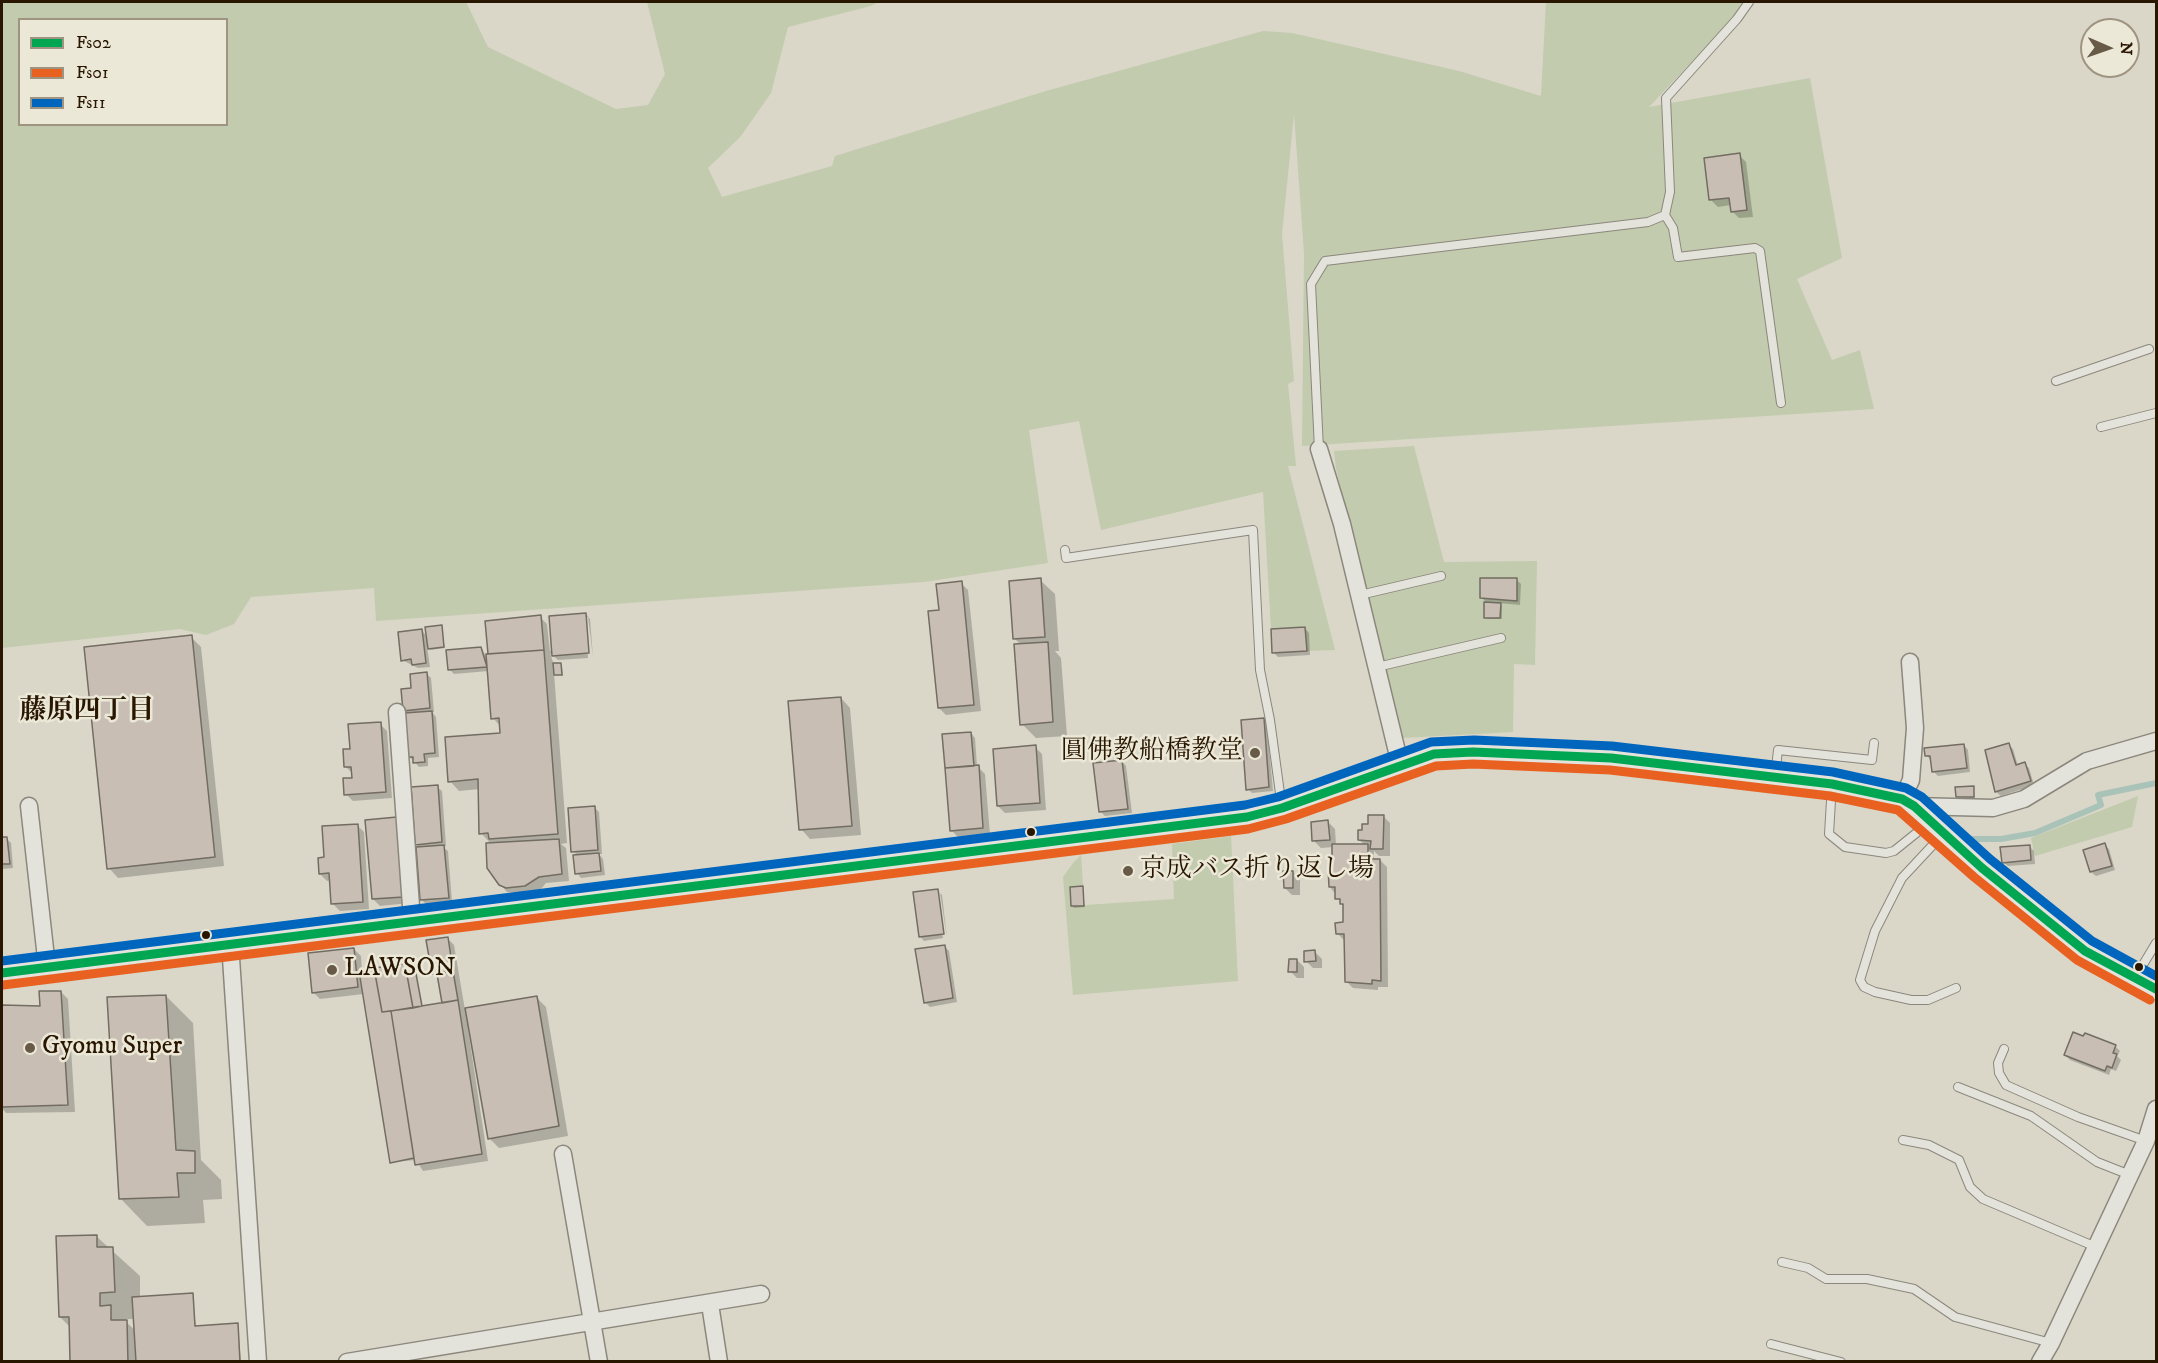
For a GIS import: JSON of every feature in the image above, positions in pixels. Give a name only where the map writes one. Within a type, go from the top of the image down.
[{"type":"street","points":[[1319,449],[1342,524],[1400,764]]},
{"type":"street","points":[[1908,802],[1915,728],[1910,662]]},
{"type":"street","points":[[397,712],[412,920]]},
{"type":"street","points":[[2,973],[1247,817],[1282,808],[1400,764],[1434,754],[1523,752],[1611,758],[1832,784],[1908,802],[1993,808],[2024,799],[2087,761],[2157,741]]},
{"type":"street","points":[[1908,802],[1982,868],[2085,951],[2157,989]]},
{"type":"street","points":[[29,806],[47,967]]},
{"type":"street","points":[[230,943],[258,1362]]},
{"type":"street","points":[[2040,1362],[2146,1141],[2157,1109]]},
{"type":"street","points":[[563,1154],[600,1362]]},
{"type":"street","points":[[347,1362],[761,1294]]},
{"type":"street","points":[[710,1304],[719,1362]]},
{"type":"lane","points":[[1749,2],[1737,19],[1666,98],[1670,192],[1665,215],[1673,228],[1678,257],[1755,248],[1760,251],[1781,403]]},
{"type":"lane","points":[[1319,449],[1311,284],[1325,261],[1648,222],[1665,215]]},
{"type":"lane","points":[[2056,381],[2149,349]]},
{"type":"lane","points":[[2101,427],[2157,413]]},
{"type":"lane","points":[[1065,550],[1066,558],[1253,530],[1260,670],[1270,720],[1282,808]]},
{"type":"lane","points":[[1359,595],[1441,576]]},
{"type":"lane","points":[[1377,668],[1501,638]]},
{"type":"lane","points":[[1775,777],[1778,750],[1872,760],[1874,744]]},
{"type":"lane","points":[[1832,784],[1829,834],[1845,847],[1886,853],[1894,851],[1937,827]]},
{"type":"lane","points":[[1937,827],[1902,878],[1875,931],[1860,980],[1864,987],[1875,992],[1911,1000],[1928,1000],[1956,988]]},
{"type":"lane","points":[[2135,978],[2157,944]]},
{"type":"lane","points":[[2004,1049],[1998,1063],[1999,1073],[2006,1085],[2069,1113],[2146,1141]]},
{"type":"lane","points":[[1958,1087],[2031,1116],[2097,1162],[2130,1175]]},
{"type":"lane","points":[[1903,1140],[1929,1146],[1959,1160],[1970,1187],[1983,1199],[2096,1247]]},
{"type":"lane","points":[[1782,1262],[1808,1268],[1826,1279],[1868,1279],[1914,1289],[1955,1317],[2051,1343]]},
{"type":"lane","points":[[1771,1344],[1841,1362]]},
{"type":"green space","points":[[2,2],[466,2],[488,47],[616,109],[648,105],[665,74],[647,2],[878,2],[871,6],[788,27],[771,93],[741,136],[708,168],[722,197],[832,166],[835,156],[1046,91],[1263,31],[1292,33],[1459,71],[1541,96],[1546,2],[1745,2],[1737,14],[1649,107],[1810,78],[1842,258],[1797,279],[1832,360],[1860,350],[1874,409],[1302,446],[1304,253],[1294,114],[1282,234],[1294,381],[1288,384],[1296,466],[1288,466],[1335,650],[1307,651],[1305,627],[1271,629],[1263,492],[1101,530],[1079,421],[1029,430],[1048,563],[924,582],[376,621],[374,588],[251,597],[234,624],[206,635],[180,629],[2,648]]},
{"type":"green space","points":[[1414,446],[1444,562],[1537,561],[1535,665],[1514,664],[1513,732],[1402,738],[1336,469],[1334,451]]},
{"type":"green space","points":[[2138,796],[2132,827],[2035,856],[2031,838]]},
{"type":"green space","points":[[1231,836],[1238,981],[1073,995],[1063,877],[1073,863],[1081,855],[1083,886],[1070,887],[1071,906],[1174,899],[1172,844]]},
{"type":"building","points":[[1740,153],[1747,210],[1731,212],[1729,198],[1709,200],[1704,158]]},
{"type":"building","points":[[1041,578],[1045,637],[1013,639],[1009,581]]},
{"type":"building","points":[[1480,578],[1517,578],[1517,601],[1480,598]]},
{"type":"building","points":[[962,581],[974,705],[938,708],[928,611],[939,610],[936,584]]},
{"type":"building","points":[[1484,602],[1501,603],[1500,618],[1484,618]]},
{"type":"building","points":[[586,613],[589,653],[552,656],[549,616]]},
{"type":"building","points":[[541,615],[544,650],[488,654],[485,621]]},
{"type":"building","points":[[442,625],[444,647],[428,649],[425,627]]},
{"type":"building","points":[[1305,627],[1307,651],[1272,653],[1271,629]]},
{"type":"building","points":[[422,629],[426,663],[412,665],[411,659],[401,661],[398,632]]},
{"type":"building","points":[[192,635],[215,857],[107,869],[84,647]]},
{"type":"building","points":[[1048,642],[1053,722],[1020,725],[1014,644]]},
{"type":"building","points":[[481,647],[487,667],[448,670],[446,650]]},
{"type":"building","points":[[544,650],[558,834],[489,839],[488,833],[479,834],[478,779],[448,782],[445,737],[500,733],[499,718],[491,719],[486,654]]},
{"type":"building","points":[[553,663],[561,663],[562,675],[554,675]]},
{"type":"building","points":[[427,672],[430,708],[403,711],[401,689],[411,688],[410,674]]},
{"type":"building","points":[[841,697],[852,826],[799,830],[788,701]]},
{"type":"building","points":[[432,711],[435,753],[424,754],[425,762],[413,763],[413,757],[408,757],[404,713]]},
{"type":"building","points":[[1264,718],[1269,787],[1246,790],[1241,720]]},
{"type":"building","points":[[381,722],[386,792],[344,795],[343,778],[352,778],[351,767],[344,767],[343,749],[350,749],[348,724]]},
{"type":"building","points":[[971,732],[974,766],[945,768],[942,734]]},
{"type":"building","points":[[2009,743],[2016,765],[2025,762],[2031,781],[1995,792],[1985,750]]},
{"type":"building","points":[[1964,744],[1967,768],[1932,772],[1930,756],[1925,756],[1924,748]]},
{"type":"building","points":[[1036,745],[1040,803],[997,806],[993,749]]},
{"type":"building","points":[[1122,760],[1128,809],[1099,812],[1093,763]]},
{"type":"building","points":[[979,765],[983,828],[950,831],[945,768]]},
{"type":"building","points":[[438,785],[442,842],[415,845],[411,787]]},
{"type":"building","points":[[1974,786],[1974,797],[1956,797],[1955,787]]},
{"type":"building","points":[[595,806],[598,850],[571,852],[568,808]]},
{"type":"building","points":[[1368,815],[1384,815],[1383,849],[1370,849],[1371,841],[1358,840],[1358,830],[1362,830],[1362,824],[1368,824]]},
{"type":"building","points":[[397,817],[404,897],[372,899],[365,820]]},
{"type":"building","points":[[1328,820],[1330,840],[1312,841],[1311,822]]},
{"type":"building","points":[[358,824],[363,902],[331,904],[329,873],[319,874],[318,858],[324,857],[322,826]]},
{"type":"building","points":[[2,837],[7,837],[10,864],[2,864]]},
{"type":"building","points":[[559,839],[562,874],[539,877],[525,886],[506,888],[499,885],[487,868],[486,843]]},
{"type":"building","points":[[2105,843],[2112,866],[2090,872],[2083,850]]},
{"type":"building","points":[[1332,844],[1368,844],[1368,859],[1380,859],[1381,981],[1372,980],[1372,984],[1345,982],[1344,934],[1336,934],[1335,923],[1343,922],[1343,904],[1340,904],[1340,899],[1335,899],[1335,887],[1329,887],[1328,868],[1332,868]]},
{"type":"building","points":[[444,845],[449,898],[420,900],[416,847]]},
{"type":"building","points":[[2030,845],[2031,860],[2002,863],[2000,847]]},
{"type":"building","points":[[599,853],[601,871],[575,874],[573,855]]},
{"type":"building","points":[[1283,871],[1293,871],[1293,888],[1284,888]]},
{"type":"building","points":[[1083,886],[1084,906],[1071,906],[1070,887]]},
{"type":"building","points":[[938,889],[944,934],[919,937],[913,892]]},
{"type":"building","points":[[448,937],[453,971],[432,974],[426,940]]},
{"type":"building","points":[[945,945],[953,998],[924,1003],[915,949]]},
{"type":"building","points":[[354,948],[358,987],[312,993],[308,953]]},
{"type":"building","points":[[1315,950],[1316,961],[1304,962],[1304,951]]},
{"type":"building","points":[[1289,959],[1297,959],[1297,972],[1288,972]]},
{"type":"building","points":[[414,963],[422,1006],[413,1008],[405,964]]},
{"type":"building","points":[[405,964],[413,1008],[382,1012],[374,968]]},
{"type":"building","points":[[374,968],[382,1012],[391,1011],[414,1158],[390,1163],[359,971]]},
{"type":"building","points":[[453,971],[458,1000],[442,1003],[437,974]]},
{"type":"building","points":[[39,991],[61,991],[68,1105],[2,1107],[2,1005],[40,1006]]},
{"type":"building","points":[[166,995],[176,1150],[195,1151],[195,1173],[177,1173],[179,1197],[119,1199],[107,997]]},
{"type":"building","points":[[537,996],[559,1126],[488,1139],[465,1008]]},
{"type":"building","points":[[458,1000],[482,1154],[415,1165],[391,1011]]},
{"type":"building","points":[[2073,1032],[2083,1036],[2085,1033],[2116,1045],[2113,1053],[2117,1054],[2112,1068],[2107,1066],[2105,1071],[2064,1055]]},
{"type":"building","points":[[97,1235],[97,1247],[113,1247],[115,1292],[100,1293],[100,1306],[111,1305],[111,1320],[127,1320],[128,1362],[70,1362],[69,1317],[59,1317],[56,1236]]},
{"type":"building","points":[[193,1293],[195,1326],[238,1323],[240,1362],[136,1362],[132,1297]]},
{"type":"waterway","points":[[1971,839],[2001,839],[2035,833],[2101,805],[2098,795],[2156,783]]},
{"type":"transit line","name":"Fs11","points":[[2,961],[1245,805],[1278,797],[1431,742],[1474,740],[1612,746],[1833,772],[1906,788],[1922,797],[1990,859],[2092,941],[2156,976]]},
{"type":"transit line","name":"Fs02","points":[[2,973],[1247,817],[1282,808],[1434,754],[1473,752],[1611,758],[1832,784],[1902,799],[1914,806],[1982,868],[2085,951],[2156,989]]},
{"type":"transit line","name":"Fs01","points":[[3,985],[1248,829],[1286,819],[1436,766],[1473,764],[1610,770],[1830,796],[1898,810],[1974,877],[2077,960],[2150,1000]]},
{"type":"place","name":"圓佛教船橋教堂","points":[[1255,753]]},
{"type":"place","name":"京成バス折り返し場","points":[[1128,871]]},
{"type":"place","name":"LAWSON","points":[[332,970]]},
{"type":"place","name":"Gyomu Super","points":[[30,1048]]},
{"type":"district","name":"藤原四丁目","points":[[87,712]]}]
